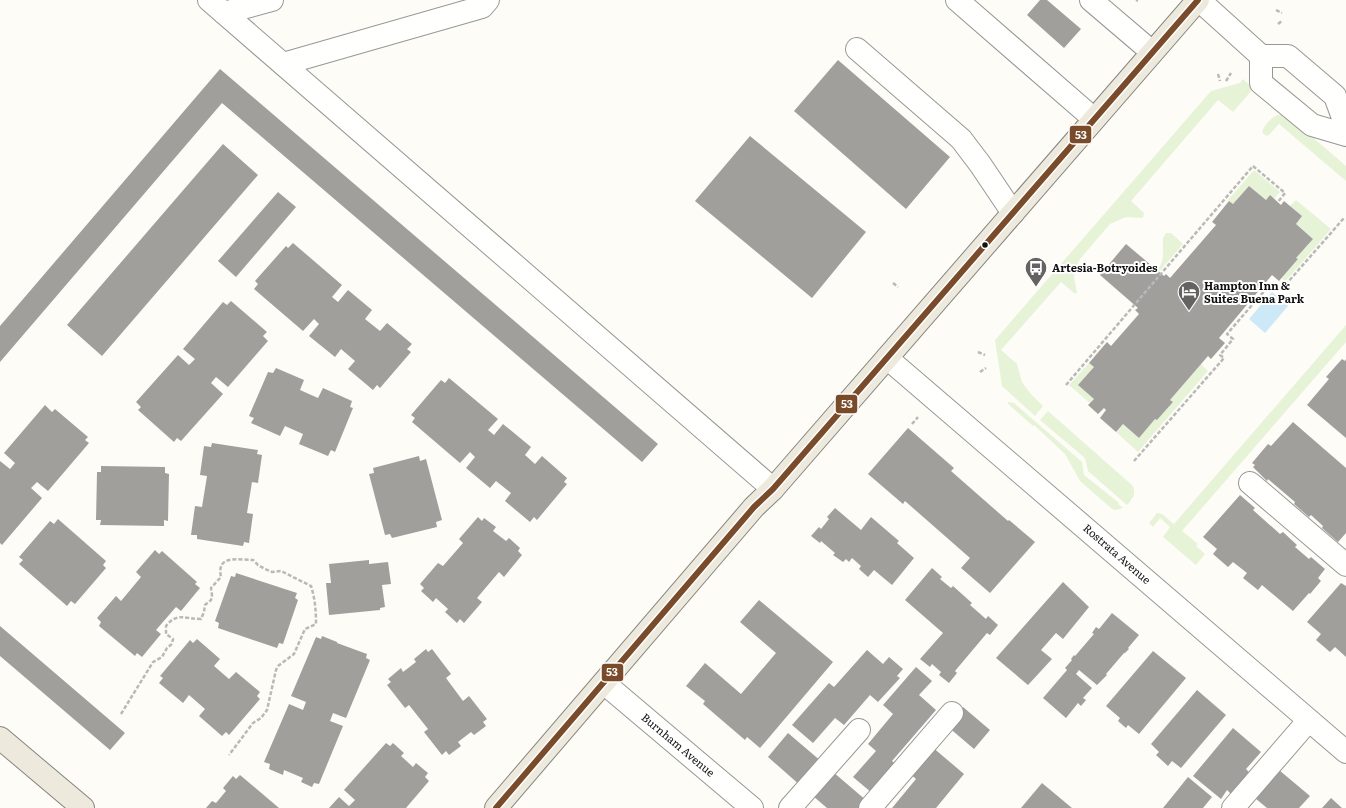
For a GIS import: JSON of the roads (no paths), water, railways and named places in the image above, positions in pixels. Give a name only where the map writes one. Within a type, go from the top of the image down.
[{"type":"main road","points":[[496,808],[754,507],[773,489],[1198,0]]},
{"type":"main road","points":[[1,742],[83,808]]},
{"type":"street","points":[[217,7],[272,0]]},
{"type":"street","points":[[283,64],[482,7],[488,0]]},
{"type":"street","points":[[957,0],[1094,119]]},
{"type":"street","points":[[1091,0],[1152,52]]},
{"type":"street","points":[[1198,0],[1260,56],[1288,56],[1335,96],[1346,126]]},
{"type":"street","points":[[217,7],[773,489]]},
{"type":"street","points":[[857,49],[961,139],[1013,213]]},
{"type":"street","points":[[1260,56],[1261,82],[1312,125],[1346,135]]},
{"type":"street","name":"Rostrata Avenue","points":[[887,358],[1346,752]]},
{"type":"street","points":[[1250,483],[1346,565]]},
{"type":"street","name":"Burnham Avenue","points":[[604,682],[752,808]]},
{"type":"street","points":[[870,808],[952,713]]},
{"type":"street","points":[[1233,808],[1309,720]]},
{"type":"street","points":[[790,808],[859,730]]},
{"type":"water","points":[[1272,292],[1288,306],[1265,333],[1249,319]]},
{"type":"place","name":"Artesia-Botryoides","points":[[1036,288]]},
{"type":"place","name":"Hampton Inn & Suites Buena Park","points":[[1189,312]]}]
